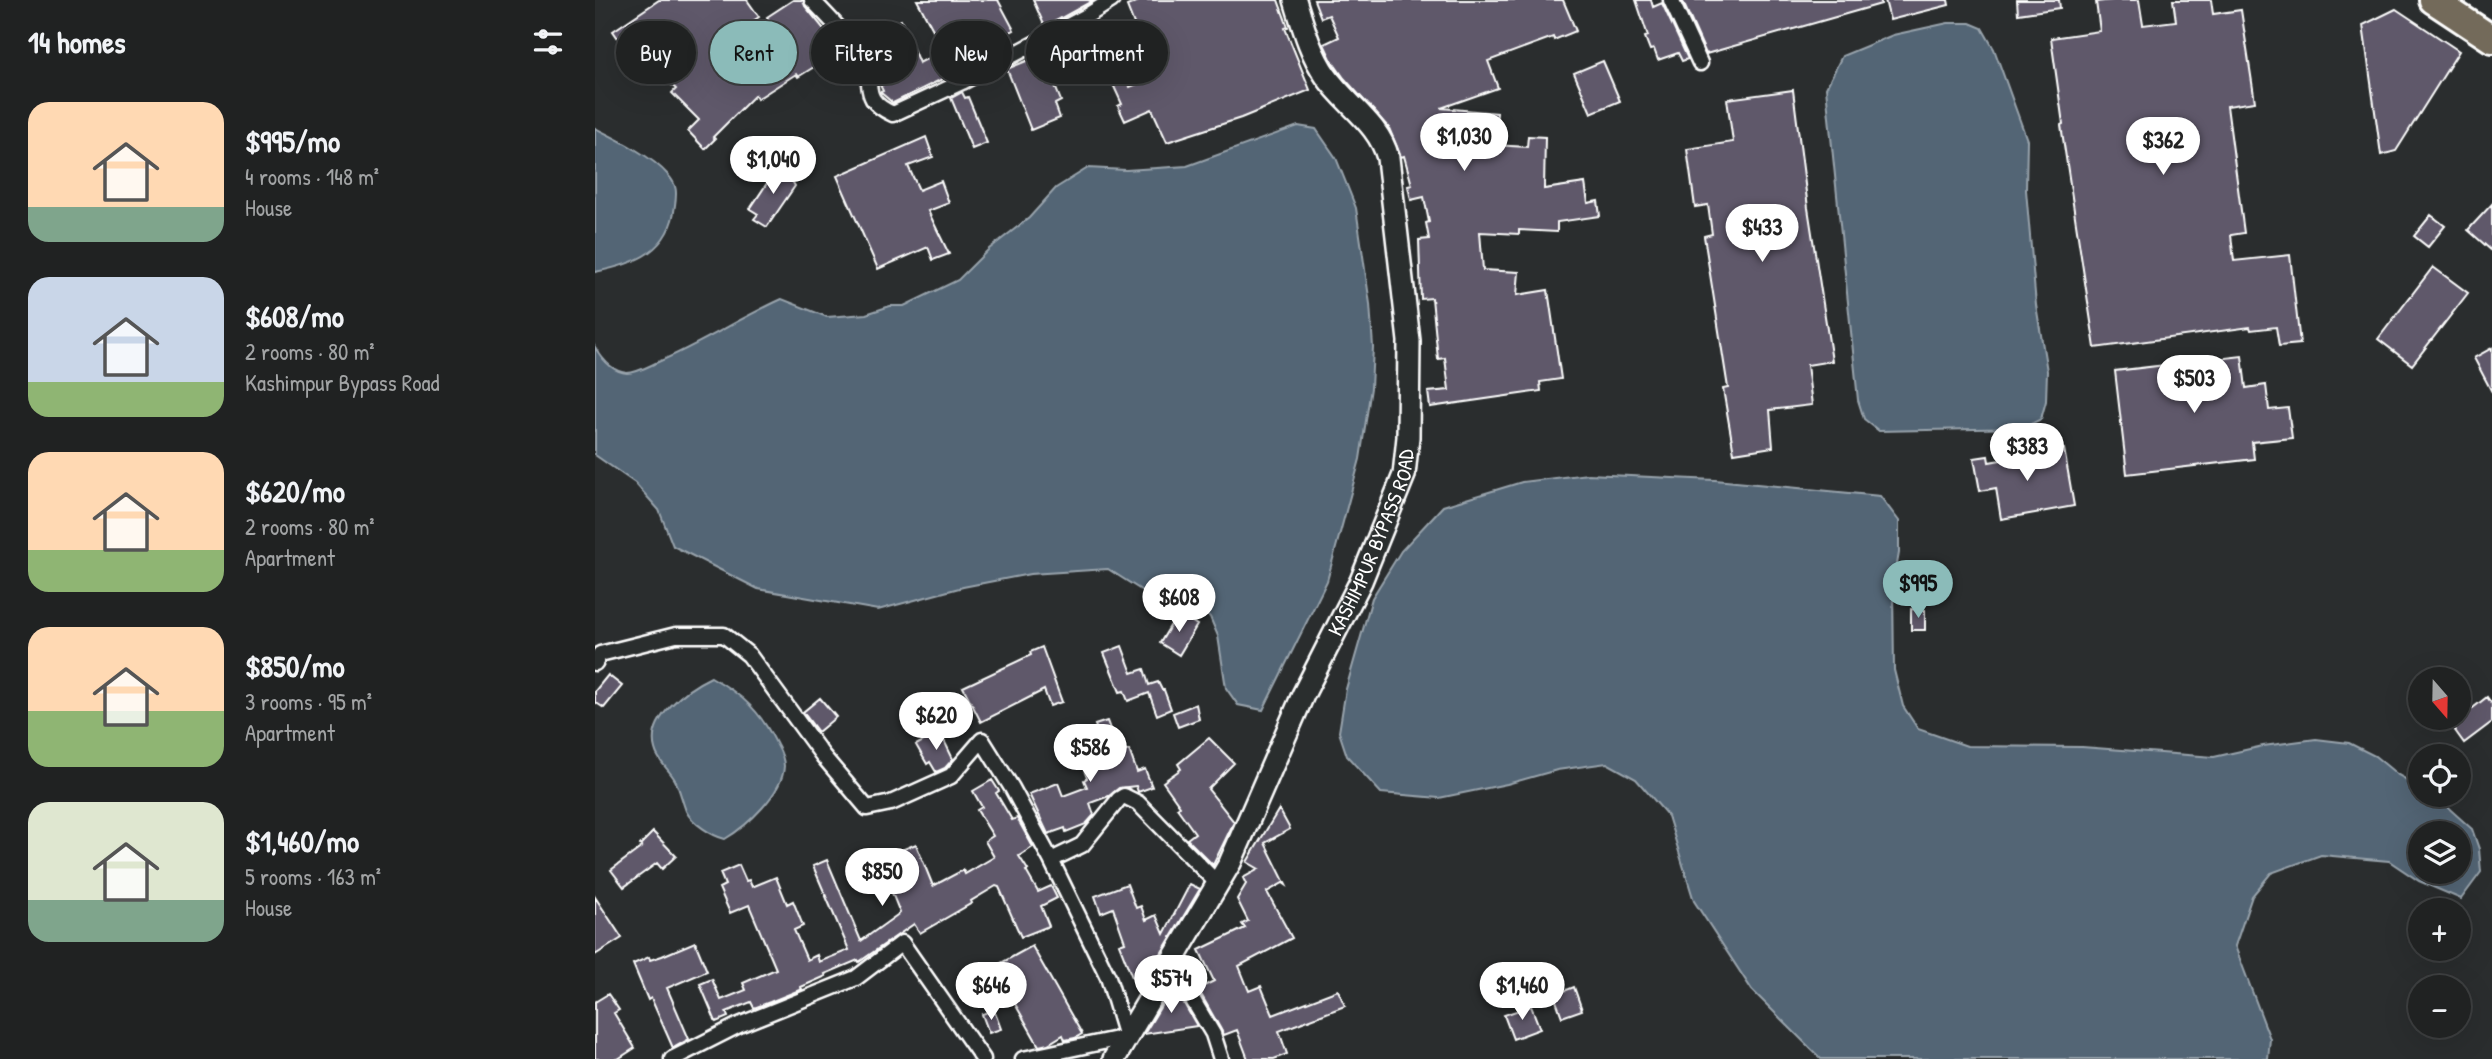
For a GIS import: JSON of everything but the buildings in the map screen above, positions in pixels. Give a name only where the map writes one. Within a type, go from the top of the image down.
[{"type":"highway","points":[[2433,0],[2492,38]]},
{"type":"main road","name":"KASHIMPUR BYPASS ROAD","points":[[1114,1059],[1230,863],[1303,695],[1366,569],[1404,475],[1408,438],[1409,341],[1388,158],[1377,132],[1326,77],[1312,51],[1295,0]]},
{"type":"street","points":[[812,0],[850,41],[865,64],[870,96],[884,110],[893,114],[962,82],[1112,0]]},
{"type":"street","points":[[1671,0],[1700,63]]},
{"type":"street","points":[[595,663],[600,654],[676,635],[724,635],[749,655],[823,756],[867,808],[891,803],[951,776],[982,740],[1051,860],[1108,977],[1126,1037],[1023,1059]]},
{"type":"street","points":[[1051,860],[1082,845],[1124,796],[1138,803],[1217,883]]},
{"type":"street","points":[[672,1059],[739,1025],[856,978],[902,943],[983,1059]]},
{"type":"street","points":[[1171,963],[1213,1034],[1221,1059]]},
{"type":"water","points":[[1948,23],[1970,23],[1982,28],[1994,49],[2027,140],[2026,190],[2036,305],[2047,371],[2046,401],[2041,419],[2023,428],[1879,431],[1864,419],[1858,400],[1826,88],[1842,56],[1893,35]]},
{"type":"water","points":[[1298,126],[1316,129],[1336,158],[1356,208],[1370,304],[1373,347],[1371,388],[1360,459],[1327,581],[1263,710],[1238,705],[1226,688],[1218,636],[1210,617],[1189,598],[1168,590],[1141,590],[1108,569],[1030,574],[963,587],[878,610],[758,589],[673,546],[659,510],[635,483],[595,455],[595,347],[612,367],[631,373],[674,355],[782,299],[827,317],[866,314],[890,306],[904,306],[958,280],[989,249],[1029,218],[1056,188],[1088,168],[1126,170],[1187,166]]},
{"type":"water","points":[[595,128],[653,161],[671,179],[676,192],[672,221],[666,234],[649,253],[624,265],[595,272]]},
{"type":"water","points":[[1588,474],[1715,480],[1880,496],[1899,521],[1899,553],[1893,587],[1894,670],[1903,706],[1918,729],[1967,746],[2082,747],[2214,757],[2263,746],[2316,739],[2349,743],[2375,756],[2408,780],[2408,807],[2447,807],[2463,821],[2408,821],[2408,874],[2389,861],[2321,855],[2271,873],[2252,896],[2235,946],[2270,1039],[2268,1059],[1821,1059],[1752,990],[1694,901],[1668,816],[1636,779],[1607,763],[1557,770],[1439,798],[1381,793],[1347,756],[1339,732],[1346,689],[1372,598],[1401,551],[1443,506],[1522,482]]},
{"type":"water","points":[[711,677],[742,698],[758,714],[771,733],[784,763],[782,776],[771,798],[743,826],[725,839],[703,828],[689,816],[675,780],[655,749],[654,737],[663,715],[681,696]]},
{"type":"water","points":[[2471,828],[2479,849],[2481,872],[2462,898],[2426,884],[2471,884]]}]
